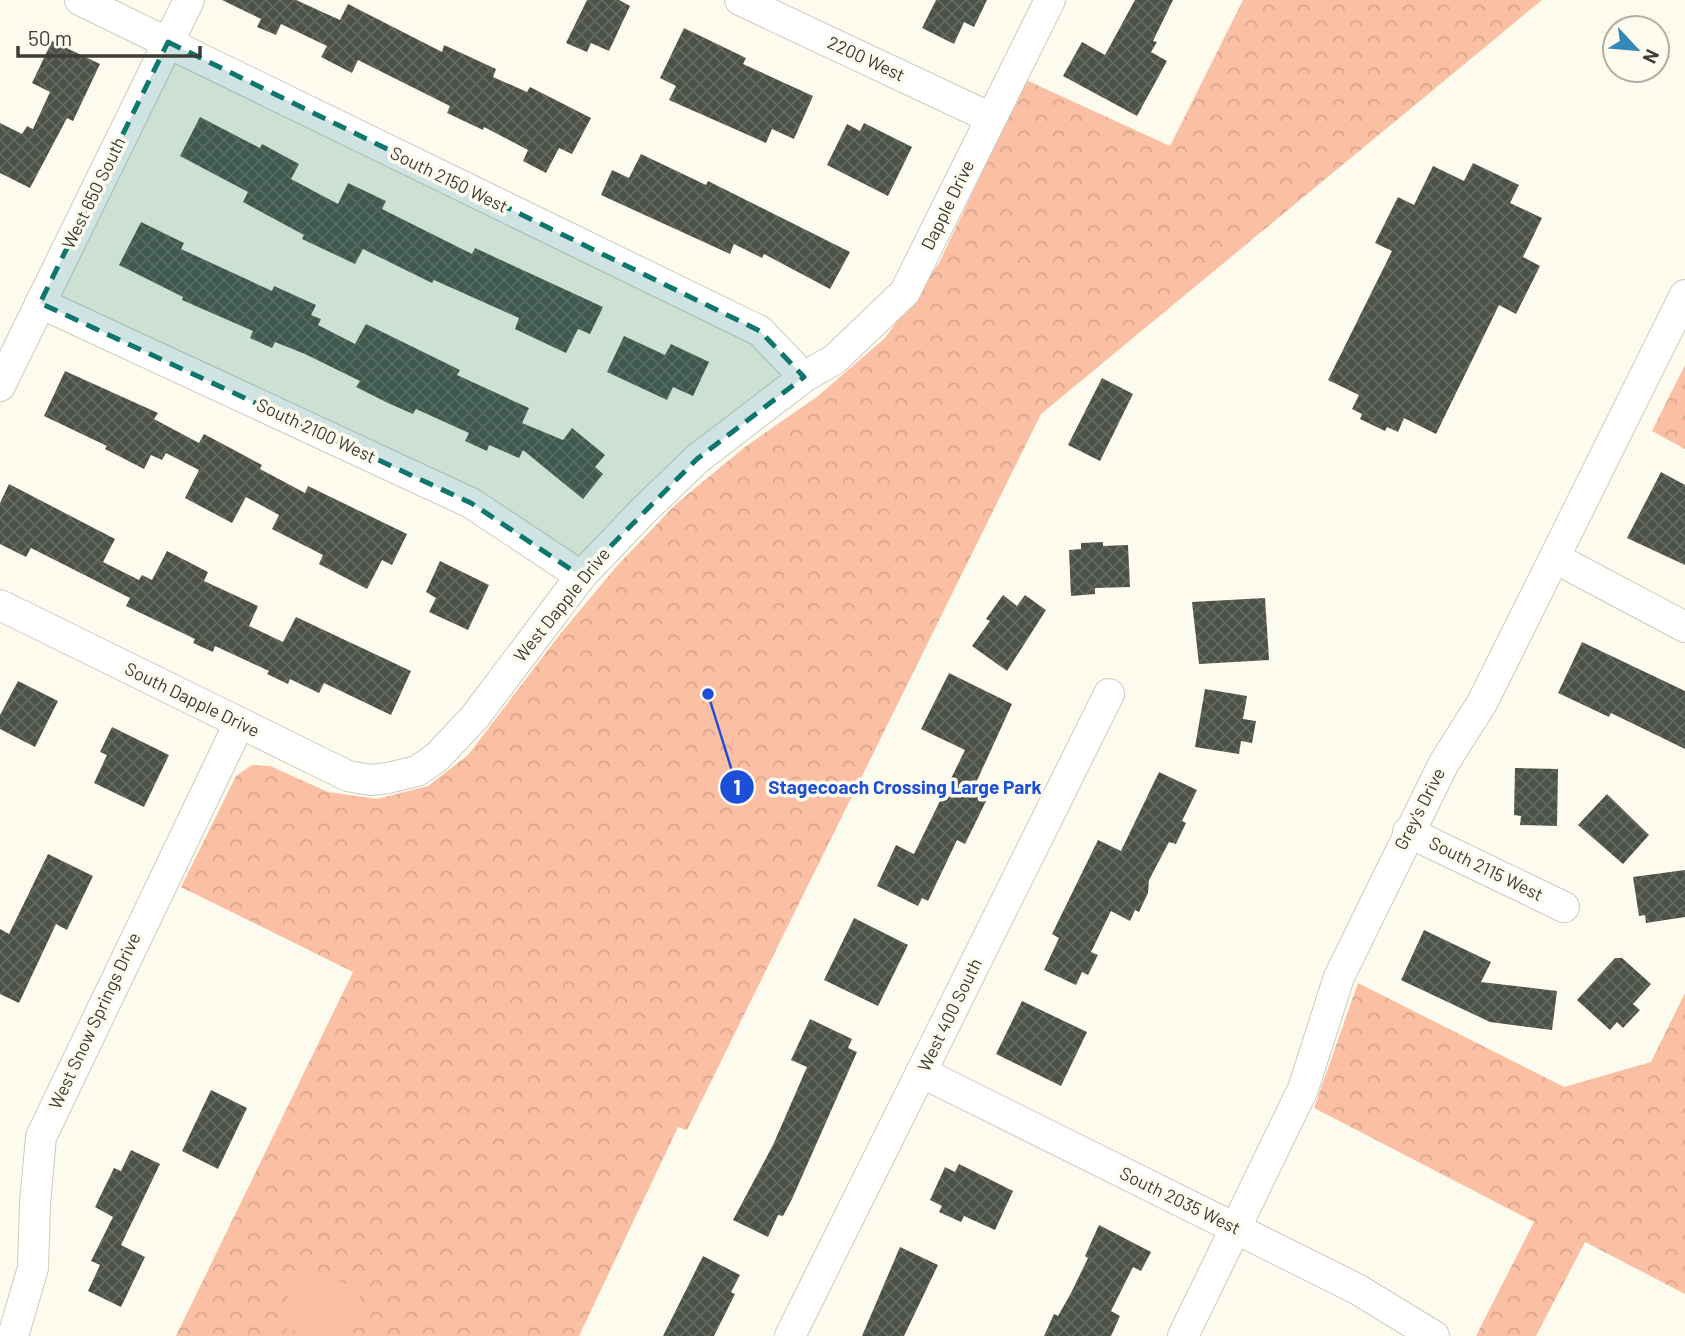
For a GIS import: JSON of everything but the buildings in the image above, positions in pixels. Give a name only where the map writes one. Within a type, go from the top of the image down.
[{"type":"street","name":"South 2150 West","points":[[80,0],[760,331],[804,377]]},
{"type":"street","name":"West 650 South","points":[[0,386],[189,0]]},
{"type":"street","name":"2200 West","points":[[740,0],[991,118]]},
{"type":"street","name":"Dapple Drive","points":[[804,377],[835,359],[905,292],[1050,0]]},
{"type":"street","name":"Grey's Drive","points":[[1182,1336],[1303,1089],[1339,977],[1408,832],[1444,763],[1482,703],[1685,295]]},
{"type":"street","name":"South 2100 West","points":[[40,303],[471,503],[581,576]]},
{"type":"street","name":"West Dapple Drive","points":[[388,778],[417,771],[454,742],[581,576],[697,459],[804,377]]},
{"type":"street","points":[[1555,558],[1685,627]]},
{"type":"street","name":"South Dapple Drive","points":[[0,605],[348,776],[370,780],[388,778]]},
{"type":"street","name":"West 400 South","points":[[790,1336],[1109,694]]},
{"type":"street","name":"West Snow Springs Drive","points":[[13,1336],[33,1268],[34,1204],[41,1137],[239,723]]},
{"type":"street","name":"South 2115 West","points":[[1408,832],[1564,907]]},
{"type":"street","name":"South 2035 West","points":[[921,1072],[1357,1289],[1434,1336]]},
{"type":"highlighted area","points":[[168,42],[760,331],[804,377],[697,459],[581,576],[471,503],[40,303]]},
{"type":"green space","points":[[1243,0],[1542,0],[1041,414],[687,1130],[678,1127],[579,1336],[176,1336],[353,972],[181,887],[236,776],[252,765],[270,766],[328,792],[377,799],[428,786],[468,755],[561,633],[616,567],[676,504],[745,447],[818,396],[885,338],[939,263],[1026,80],[1170,146]]},
{"type":"green space","points":[[1685,365],[1685,449],[1652,431]]},
{"type":"green space","points":[[1358,983],[1564,1087],[1651,1062],[1685,993],[1685,1294],[1585,1242],[1536,1336],[1476,1336],[1534,1222],[1314,1108]]},
{"type":"green space","points":[[302,1264],[362,1291],[342,1336],[304,1336],[276,1324]]},
{"type":"place","name":"Stagecoach Crossing Large Park","points":[[708,694]]}]
